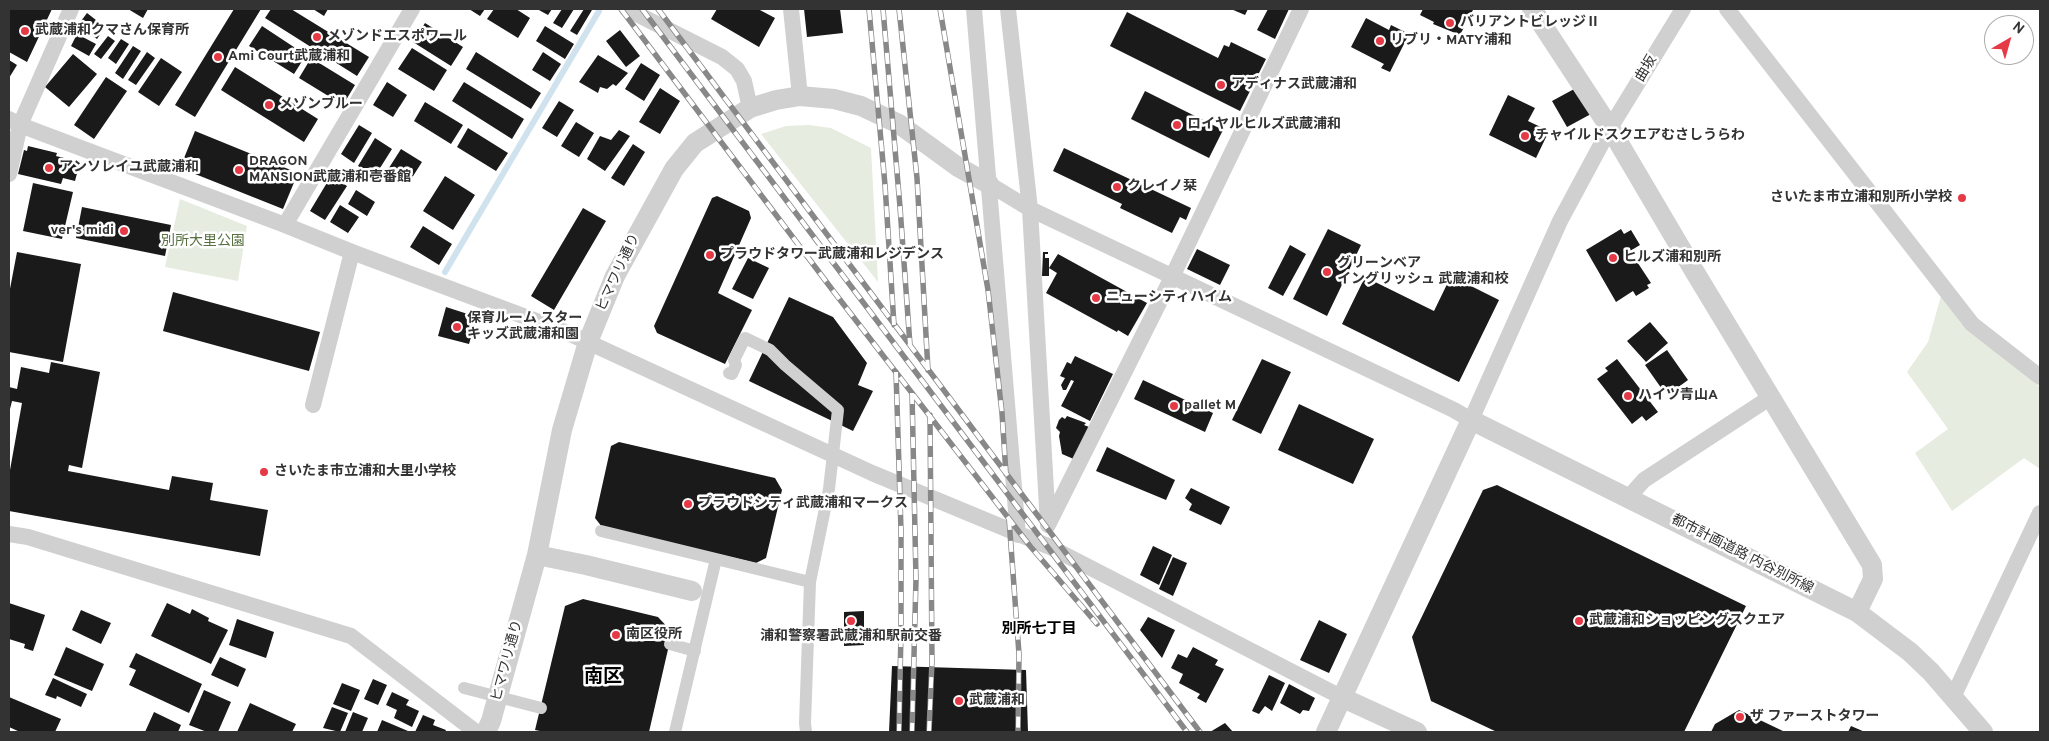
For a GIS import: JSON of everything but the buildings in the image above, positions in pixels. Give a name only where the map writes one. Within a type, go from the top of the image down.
[{"type":"street","points":[[9,174],[14,122],[71,9]]},
{"type":"street","points":[[285,225],[412,9]]},
{"type":"street","points":[[627,9],[722,57],[737,69],[744,81],[750,108]]},
{"type":"street","points":[[791,9],[800,96]]},
{"type":"street","points":[[974,9],[1018,535]]},
{"type":"street","points":[[1008,9],[1030,209],[1050,547]]},
{"type":"street","points":[[1048,525],[1172,277],[1301,9]]},
{"type":"street","points":[[1532,9],[1610,128],[1872,565],[1873,579],[1857,612]]},
{"type":"street","name":"曲坂","points":[[1471,420],[1560,221],[1610,128],[1683,9]]},
{"type":"street","points":[[1727,9],[1972,324],[2040,377]]},
{"type":"street","name":"ヒマワリ通り","points":[[486,732],[491,721],[537,555],[562,430],[588,342],[615,276],[674,169],[695,143],[750,108],[776,100],[800,96],[834,99],[861,106],[891,121],[925,142],[958,167],[989,184]]},
{"type":"street","points":[[14,122],[588,342],[872,473],[1050,547],[1342,698],[1417,732]]},
{"type":"street","points":[[989,184],[1030,209],[1454,410],[1471,420],[1326,732]]},
{"type":"street","points":[[313,405],[352,252]]},
{"type":"street","points":[[729,373],[732,374],[736,365],[734,360],[745,338],[770,350],[838,410],[829,489],[810,582],[805,727],[795,732]]},
{"type":"street","points":[[1628,498],[1644,480],[1771,397]]},
{"type":"street","name":"都市計画道路 内谷別所線","points":[[1471,420],[1857,612],[1910,652],[1983,732]]},
{"type":"street","points":[[1953,697],[2040,513]]},
{"type":"street","points":[[601,531],[810,582]]},
{"type":"street","points":[[9,534],[28,537],[351,636],[476,732]]},
{"type":"street","points":[[537,555],[692,591]]},
{"type":"street","points":[[674,732],[716,559]]},
{"type":"street","points":[[670,644],[695,651]]},
{"type":"street","points":[[464,688],[540,708]]},
{"type":"green space","points":[[809,125],[831,128],[871,148],[878,282],[761,134],[786,126]]},
{"type":"green space","name":"別所大里公園","points":[[180,199],[247,226],[238,281],[165,267]]},
{"type":"green space","points":[[1941,296],[1961,323],[2040,387],[2040,469],[2024,458],[1952,511],[1915,453],[1948,429],[1907,372],[1928,342]]},
{"type":"waterway","points":[[445,272],[599,11]]},
{"type":"railway","points":[[621,9],[834,292],[1030,546],[1097,624]]},
{"type":"railway","points":[[642,9],[1187,732]]},
{"type":"railway","points":[[658,9],[1200,732]]},
{"type":"railway","points":[[869,9],[885,185],[894,325]]},
{"type":"railway","points":[[883,9],[910,345]]},
{"type":"railway","points":[[899,9],[917,178],[928,370]]},
{"type":"railway","points":[[940,9],[988,290],[1002,413],[1006,474]]},
{"type":"railway","points":[[896,372],[901,530],[899,732]]},
{"type":"railway","points":[[912,393],[916,579],[912,732]]},
{"type":"railway","points":[[929,732],[932,661],[930,415]]},
{"type":"railway","points":[[1009,519],[1019,654],[1018,732]]},
{"type":"place","name":"バリアントビレッジⅡ","points":[[1450,23]]},
{"type":"place","name":"武蔵浦和クマさん保育所","points":[[25,31]]},
{"type":"place","name":"メゾンドエスポワール","points":[[317,37]]},
{"type":"place","name":"リブリ・MATY浦和","points":[[1380,41]]},
{"type":"place","name":"Ami Court武蔵浦和","points":[[218,57]]},
{"type":"place","name":"アディナス武蔵浦和","points":[[1221,85]]},
{"type":"place","name":"メゾンブルー","points":[[269,105]]},
{"type":"place","name":"ロイヤルヒルズ武蔵浦和","points":[[1177,125]]},
{"type":"place","name":"チャイルドスクエアむさしうらわ","points":[[1525,136]]},
{"type":"place","name":"アンソレイユ武蔵浦和","points":[[49,168]]},
{"type":"place","name":"DRAGON MANSION武蔵浦和壱番館","points":[[239,170]]},
{"type":"place","name":"クレイノ栞","points":[[1117,187]]},
{"type":"place","name":"さいたま市立浦和別所小学校","points":[[1962,198]]},
{"type":"place","name":"ver's midi","points":[[124,231]]},
{"type":"place","name":"プラウドタワー武蔵浦和レジデンス","points":[[710,255]]},
{"type":"place","name":"ヒルズ浦和別所","points":[[1613,258]]},
{"type":"place","name":"グリーンベア イングリッシュ 武蔵浦和校","points":[[1327,272]]},
{"type":"place","name":"ニューシティハイム","points":[[1096,298]]},
{"type":"place","name":"保育ルーム スター キッズ武蔵浦和園","points":[[457,327]]},
{"type":"place","name":"ハイツ青山A","points":[[1628,396]]},
{"type":"place","name":"pallet M","points":[[1174,406]]},
{"type":"place","name":"さいたま市立浦和大里小学校","points":[[264,472]]},
{"type":"place","name":"プラウドシティ武蔵浦和マークス","points":[[688,504]]},
{"type":"place","name":"浦和警察署武蔵浦和駅前交番","points":[[851,621]]},
{"type":"place","name":"武蔵浦和ショッピングスクエア","points":[[1579,621]]},
{"type":"place","name":"南区役所","points":[[616,635]]},
{"type":"place","name":"武蔵浦和","points":[[959,701]]},
{"type":"place","name":"ザ ファーストタワー","points":[[1740,717]]},
{"type":"district","name":"別所七丁目","points":[[1039,630]]},
{"type":"district","name":"南区","points":[[603,678]]}]
